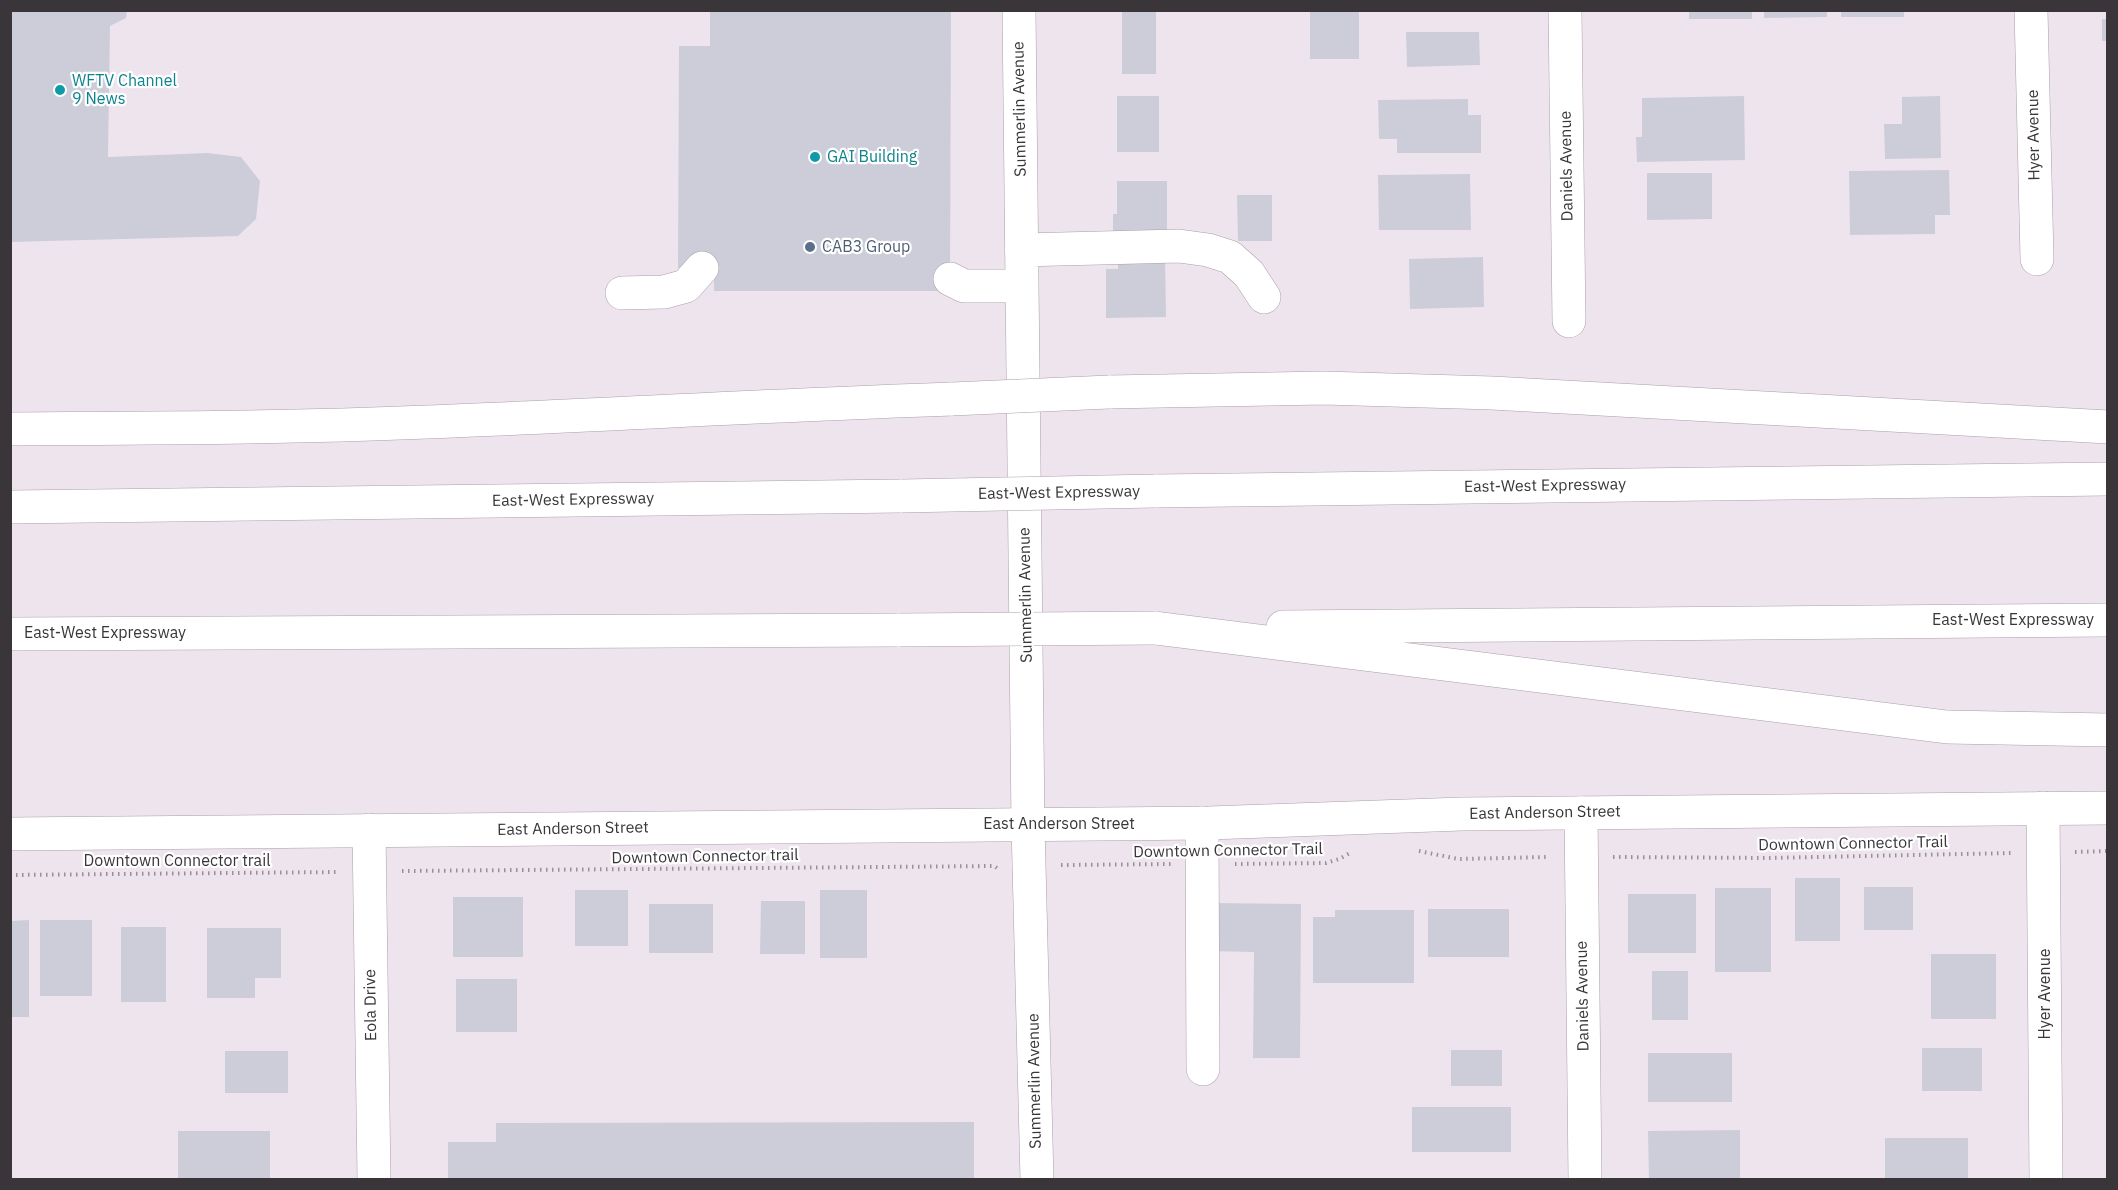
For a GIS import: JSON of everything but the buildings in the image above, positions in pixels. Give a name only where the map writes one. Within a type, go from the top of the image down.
[{"type":"main road","name":"Summerlin Avenue","points":[[1019,10],[1028,825],[1037,1179]]},
{"type":"main road","name":"Daniels Avenue","points":[[1565,10],[1569,321]]},
{"type":"main road","name":"Hyer Avenue","points":[[2031,10],[2037,259]]},
{"type":"main road","points":[[1021,250],[1179,246],[1208,250],[1230,257],[1250,274],[1264,297]]},
{"type":"main road","points":[[622,293],[664,292],[686,286],[702,268]]},
{"type":"main road","points":[[957,283],[1022,286]]},
{"type":"main road","points":[[10,429],[224,428],[426,422],[1109,392],[1324,388],[1481,393],[2108,427]]},
{"type":"main road","name":"East-West Expressway","points":[[10,507],[2108,478]]},
{"type":"main road","name":"East-West Expressway","points":[[10,634],[900,630],[2108,620]]},
{"type":"main road","points":[[1155,628],[1947,727],[2108,730]]},
{"type":"main road","name":"Hyer Avenue","points":[[2043,808],[2046,1179]]},
{"type":"main road","name":"East Anderson Street","points":[[10,834],[1202,823],[1338,817],[2108,808]]},
{"type":"main road","name":"Daniels Avenue","points":[[1581,813],[1585,1179]]},
{"type":"main road","points":[[1202,823],[1203,1069]]},
{"type":"main road","name":"Eola Drive","points":[[369,830],[374,1179]]},
{"type":"path","points":[[1410,848],[1458,860],[1552,857]]},
{"type":"path","name":"Downtown Connector Trail","points":[[1066,864],[1326,863],[1339,860],[1354,851]]},
{"type":"path","name":"Downtown Connector Trail","points":[[1609,857],[1767,858],[2108,851]]},
{"type":"path","name":"Downtown Connector trail","points":[[393,872],[982,866],[994,866],[1002,870]]},
{"type":"path","name":"Downtown Connector trail","points":[[10,875],[345,872]]},
{"type":"place","name":"WFTV Channel 9 News","points":[[60,90]]},
{"type":"place","name":"GAI Building","points":[[815,157]]},
{"type":"place","name":"CAB3 Group","points":[[810,247]]}]
